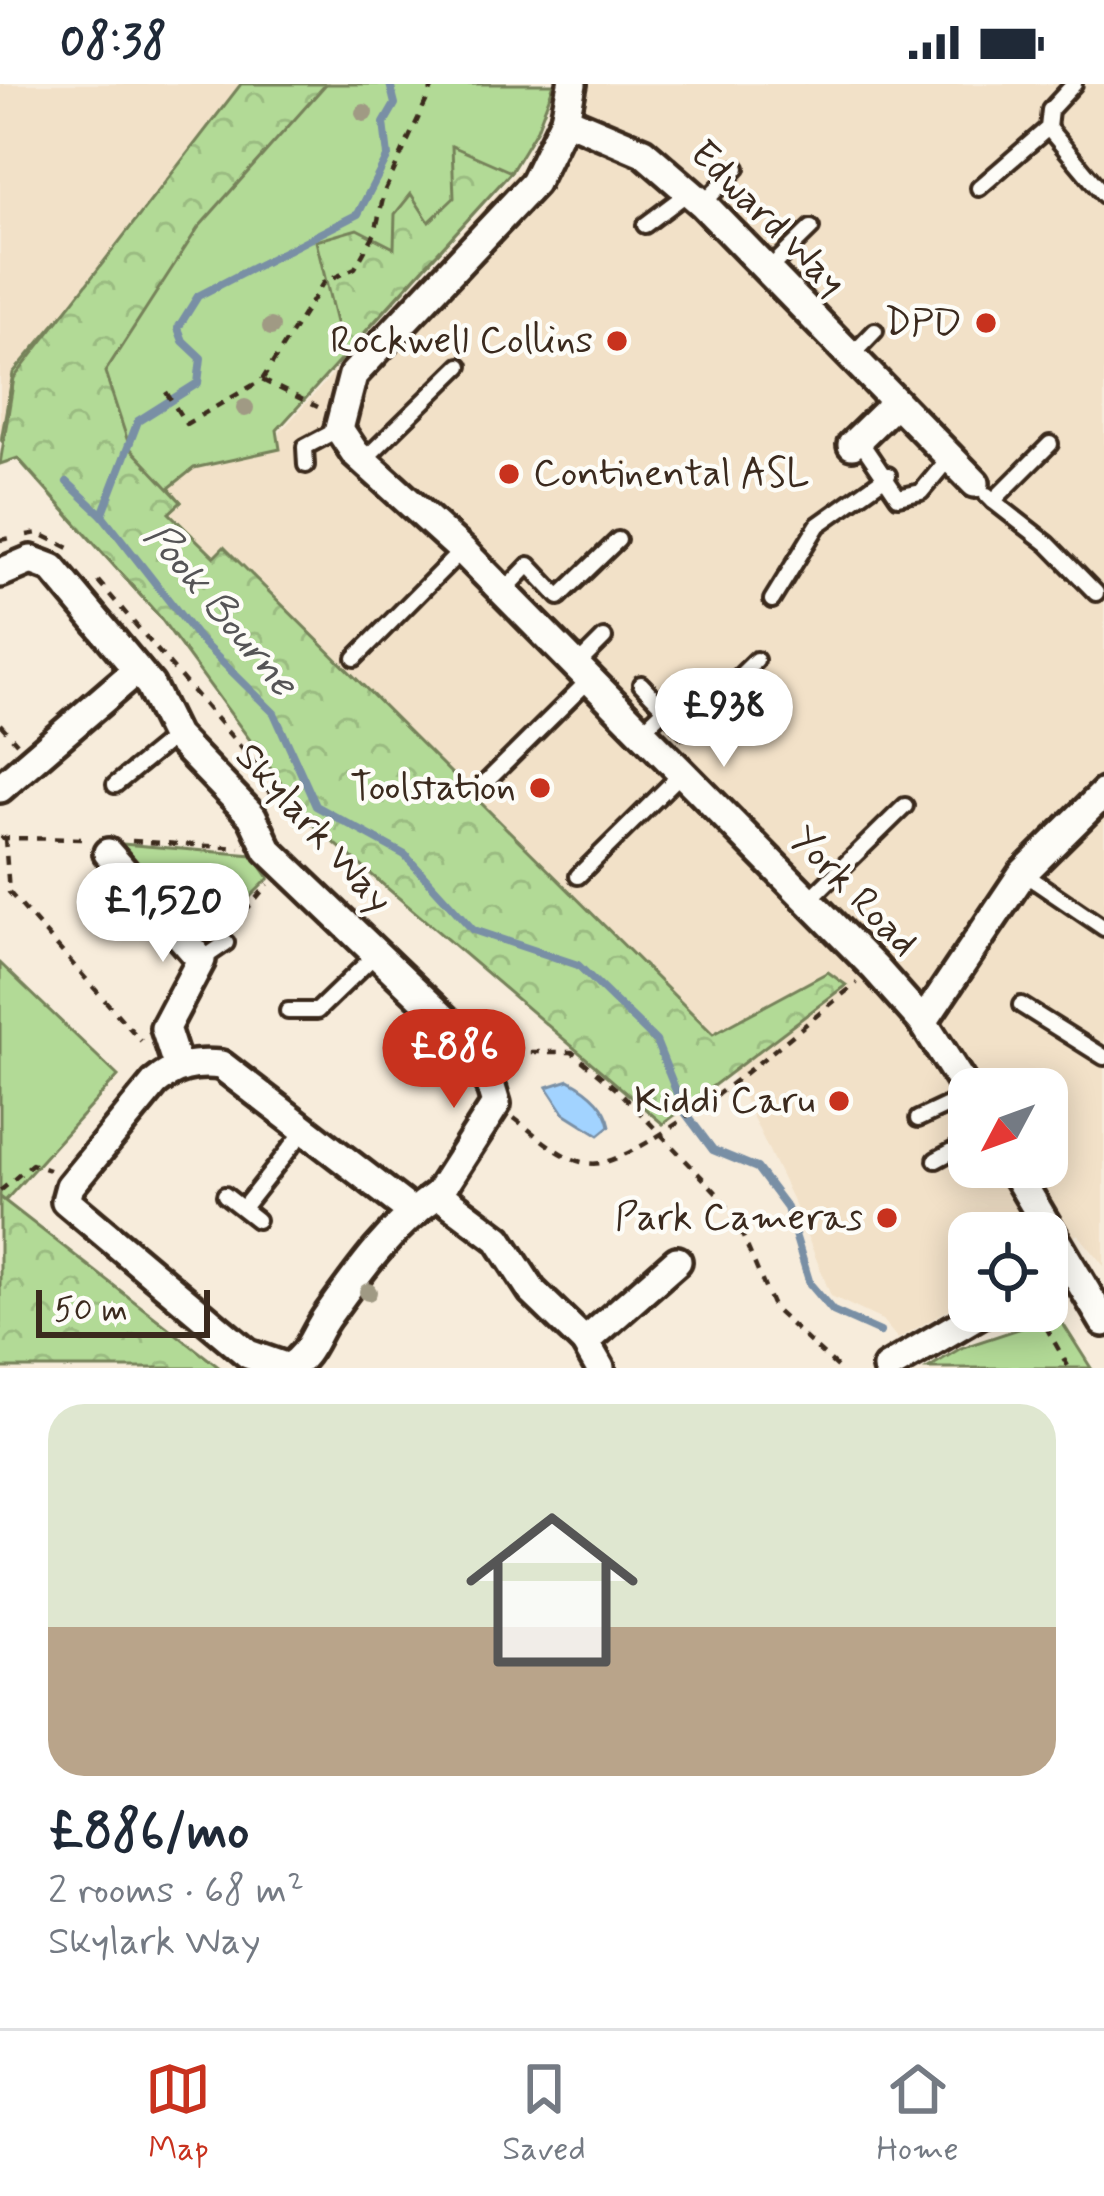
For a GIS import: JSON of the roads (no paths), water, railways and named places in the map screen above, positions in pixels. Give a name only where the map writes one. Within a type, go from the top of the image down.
[{"type":"street","points":[[339,423],[352,375],[534,183],[565,118],[572,84]]},
{"type":"street","name":"Edward Way","points":[[565,118],[644,152],[696,198],[984,492]]},
{"type":"street","points":[[855,442],[895,404]]},
{"type":"street","name":"York Road","points":[[339,423],[364,460],[461,550],[875,968],[923,1022],[952,1068]]},
{"type":"street","name":"Skylark Way","points":[[0,573],[31,560],[52,568],[143,677],[175,736],[252,816],[268,850],[481,1054],[496,1104],[438,1194]]},
{"type":"street","points":[[0,788],[143,677]]},
{"type":"street","points":[[923,1022],[1023,872],[1104,793]]},
{"type":"street","points":[[108,853],[201,960],[166,1028],[173,1070]]},
{"type":"street","points":[[412,1212],[221,1065],[198,1062],[173,1070],[68,1193],[248,1354],[288,1368],[314,1345],[323,1322],[412,1212],[438,1194],[498,1239],[532,1291],[585,1342],[600,1368]]},
{"type":"street","points":[[585,1342],[677,1261]]},
{"type":"street","points":[[1068,1281],[1104,1322]]},
{"type":"street","points":[[887,1368],[948,1332]]},
{"type":"lane","points":[[979,188],[1048,128],[1050,110],[1074,84]]},
{"type":"lane","points":[[1048,128],[1104,195]]},
{"type":"lane","points":[[645,225],[737,169]]},
{"type":"lane","points":[[766,272],[811,228]]},
{"type":"lane","points":[[849,358],[875,331]]},
{"type":"lane","points":[[364,460],[460,366]]},
{"type":"lane","points":[[306,465],[305,447],[339,423]]},
{"type":"lane","points":[[855,442],[888,476],[898,497],[921,492],[949,458]]},
{"type":"lane","points":[[1050,444],[984,492],[1048,544],[1096,593]]},
{"type":"lane","points":[[772,600],[818,525],[888,476]]},
{"type":"lane","points":[[503,592],[529,565],[559,597],[618,540]]},
{"type":"lane","points":[[355,658],[461,550]]},
{"type":"lane","points":[[484,783],[583,673],[604,638]]},
{"type":"lane","points":[[641,684],[686,730],[756,660]]},
{"type":"lane","points":[[641,732],[665,709]]},
{"type":"lane","points":[[116,785],[175,736]]},
{"type":"lane","points":[[578,876],[682,773]]},
{"type":"lane","points":[[808,901],[905,806]]},
{"type":"lane","points":[[1023,872],[1104,928]]},
{"type":"lane","points":[[201,960],[226,943]]},
{"type":"lane","points":[[289,1011],[317,1011],[374,956]]},
{"type":"lane","points":[[1021,1005],[1104,1057]]},
{"type":"lane","points":[[918,1119],[948,1105]]},
{"type":"lane","points":[[243,1208],[307,1127]]},
{"type":"lane","points":[[936,1160],[948,1153]]},
{"type":"lane","points":[[225,1195],[257,1220]]},
{"type":"water","points":[[569,1080],[605,1111],[610,1126],[599,1135],[564,1113],[547,1087]]},
{"type":"waterway","name":"Pook Bourne","points":[[390,84],[395,104],[384,123],[388,156],[358,214],[198,296],[178,328],[183,341],[201,358],[198,383],[138,421],[102,515],[199,639],[274,713],[316,806],[405,855],[473,930],[578,965],[656,1041],[684,1111],[713,1150],[757,1168],[787,1208],[810,1284],[833,1311],[880,1332]]},
{"type":"waterway","points":[[67,482],[102,515]]},
{"type":"place","name":"DPD","points":[[986,323]]},
{"type":"place","name":"Rockwell Collins","points":[[617,341]]},
{"type":"place","name":"Continental ASL","points":[[509,474]]},
{"type":"place","name":"Toolstation","points":[[540,788]]},
{"type":"place","name":"Kiddi Caru","points":[[839,1101]]},
{"type":"place","name":"Park Cameras","points":[[887,1218]]}]
